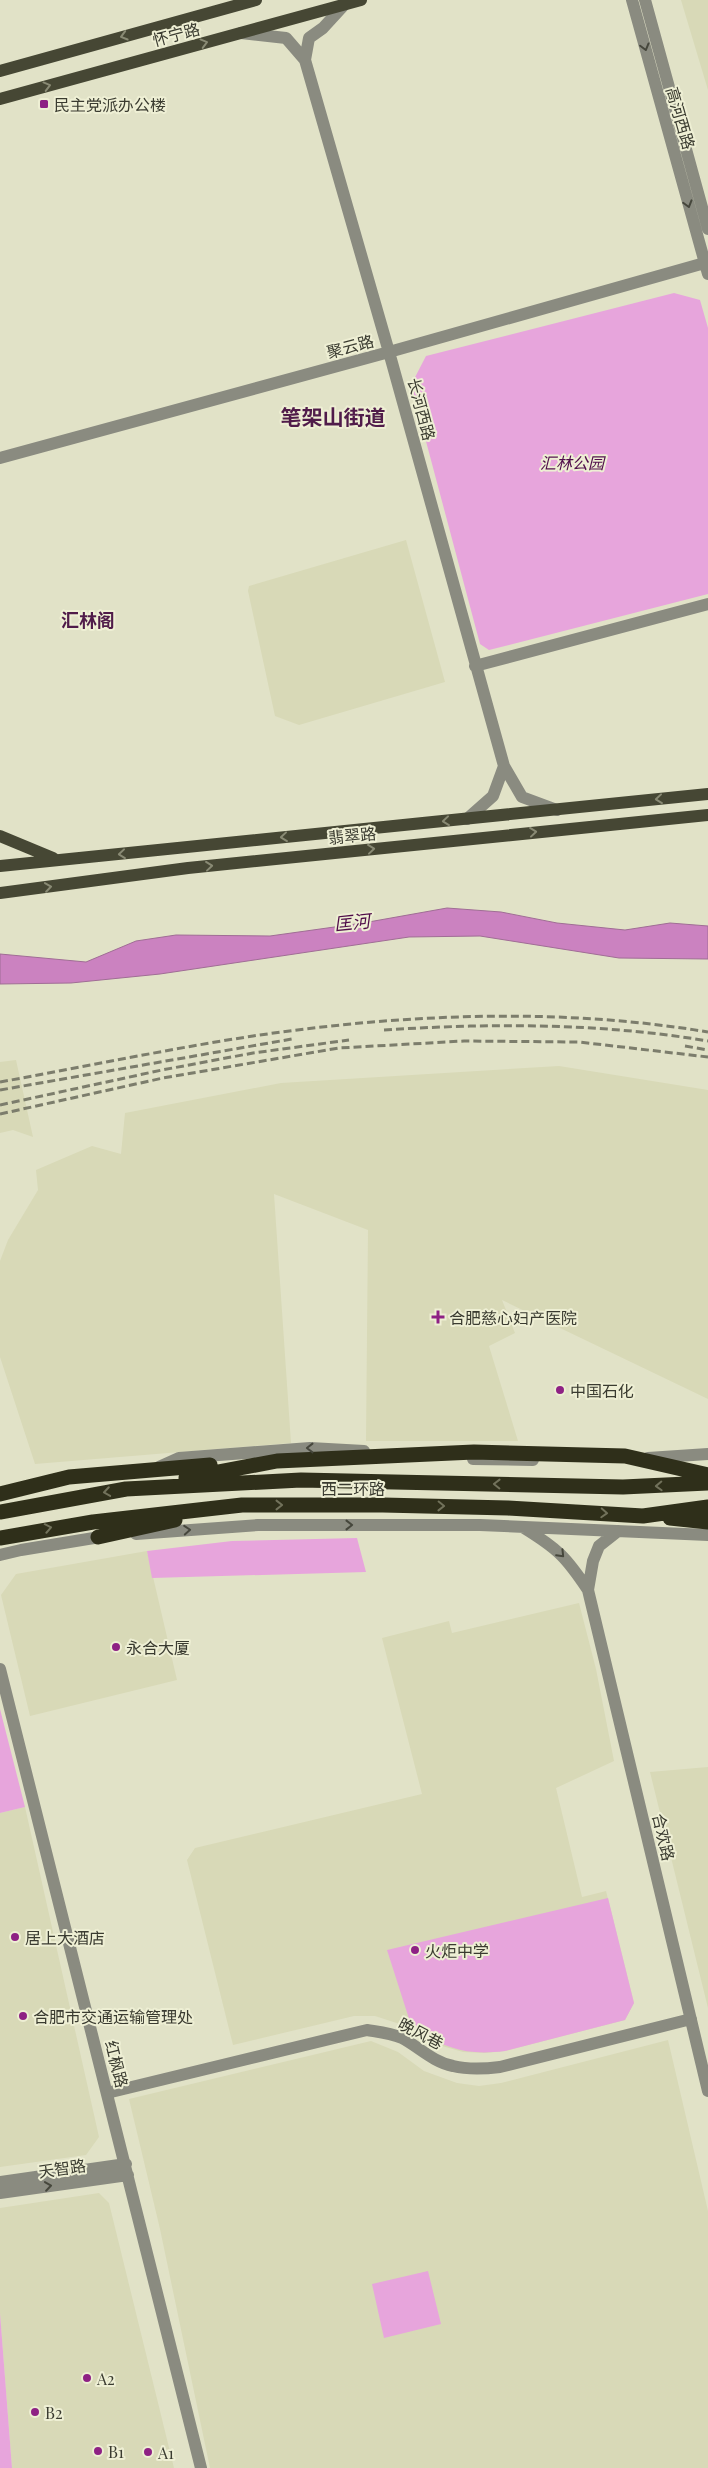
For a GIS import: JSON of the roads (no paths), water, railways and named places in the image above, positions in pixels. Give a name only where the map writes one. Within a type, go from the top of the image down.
[{"type":"highway","points":[[0,1494],[69,1477],[156,1468],[474,1452],[625,1456],[708,1475]]},
{"type":"highway","points":[[129,1488],[277,1461]]},
{"type":"highway","name":"西二环路","points":[[0,1512],[129,1488],[301,1480],[623,1487],[708,1483]]},
{"type":"highway","points":[[98,1537],[242,1505]]},
{"type":"highway","name":"西二环路","points":[[0,1538],[84,1523],[242,1505],[384,1505],[508,1508],[643,1516],[708,1507]]},
{"type":"highway","points":[[643,1516],[708,1522]]},
{"type":"main road","name":"怀宁路","points":[[0,71],[256,0]]},
{"type":"main road","name":"怀宁路","points":[[0,99],[361,0]]},
{"type":"main road","name":"翡翠路","points":[[0,866],[708,794]]},
{"type":"main road","name":"翡翠路","points":[[0,893],[188,868],[708,815]]},
{"type":"main road","points":[[0,836],[38,854],[60,860]]},
{"type":"street","points":[[221,10],[231,0]]},
{"type":"street","name":"高河西路","points":[[632,0],[707,266]]},
{"type":"street","name":"高河西路","points":[[645,0],[708,229]]},
{"type":"street","points":[[305,60],[309,38],[323,28],[345,4]]},
{"type":"street","points":[[241,33],[286,38],[305,60]]},
{"type":"street","name":"长河西路","points":[[305,60],[389,352],[504,766],[522,797],[557,810]]},
{"type":"street","name":"聚云路","points":[[0,458],[707,266]]},
{"type":"street","points":[[475,666],[708,604]]},
{"type":"street","points":[[467,819],[493,796],[504,766]]},
{"type":"street","points":[[156,1468],[179,1458],[310,1448],[505,1461],[700,1456],[708,1454]]},
{"type":"street","points":[[1,1557],[98,1537],[258,1526],[480,1525],[708,1535]]},
{"type":"street","points":[[524,1528],[554,1546],[588,1590]]},
{"type":"street","points":[[588,1590],[593,1561],[599,1546],[618,1531]]},
{"type":"street","name":"合欢路","points":[[588,1590],[708,2091]]},
{"type":"street","name":"红枫路","points":[[0,1669],[201,2468]]},
{"type":"street","name":"晚风巷","points":[[108,2093],[367,2030],[386,2032],[402,2039],[436,2060],[452,2066],[482,2069],[500,2067],[691,2019]]},
{"type":"street","name":"天智路","points":[[0,2182],[127,2169]]},
{"type":"street","name":"天智路","points":[[0,2193],[127,2169]]},
{"type":"railway","points":[[0,1082],[253,1036],[309,1028],[423,1018],[538,1016],[652,1024],[708,1032]]},
{"type":"railway","points":[[384,1030],[465,1026],[546,1026],[627,1031],[708,1041]]},
{"type":"railway","points":[[0,1090],[292,1039]]},
{"type":"railway","points":[[0,1105],[162,1070],[253,1053],[349,1040]]},
{"type":"railway","points":[[0,1114],[163,1078],[339,1048],[464,1041],[579,1042],[708,1057]]},
{"type":"railway","points":[[685,1046],[708,1050]]},
{"type":"place","name":"民主党派办公楼","points":[[44,104]]},
{"type":"place","name":"合肥慈心妇产医院","points":[[438,1317]]},
{"type":"place","name":"中国石化","points":[[560,1390]]},
{"type":"place","name":"永合大厦","points":[[116,1647]]},
{"type":"place","name":"居上大酒店","points":[[15,1937]]},
{"type":"place","name":"火炬中学","points":[[415,1950]]},
{"type":"place","name":"合肥市交通运输管理处","points":[[23,2016]]},
{"type":"place","name":"A2","points":[[87,2378]]},
{"type":"place","name":"B2","points":[[35,2412]]},
{"type":"place","name":"B1","points":[[98,2451]]},
{"type":"place","name":"A1","points":[[148,2452]]},
{"type":"district","name":"笔架山街道","points":[[333,416]]},
{"type":"district","name":"汇林阁","points":[[88,620]]},
{"type":"park label","name":"汇林公园","points":[[572,462]]},
{"type":"water label","name":"匡河","points":[[352,922]]}]
